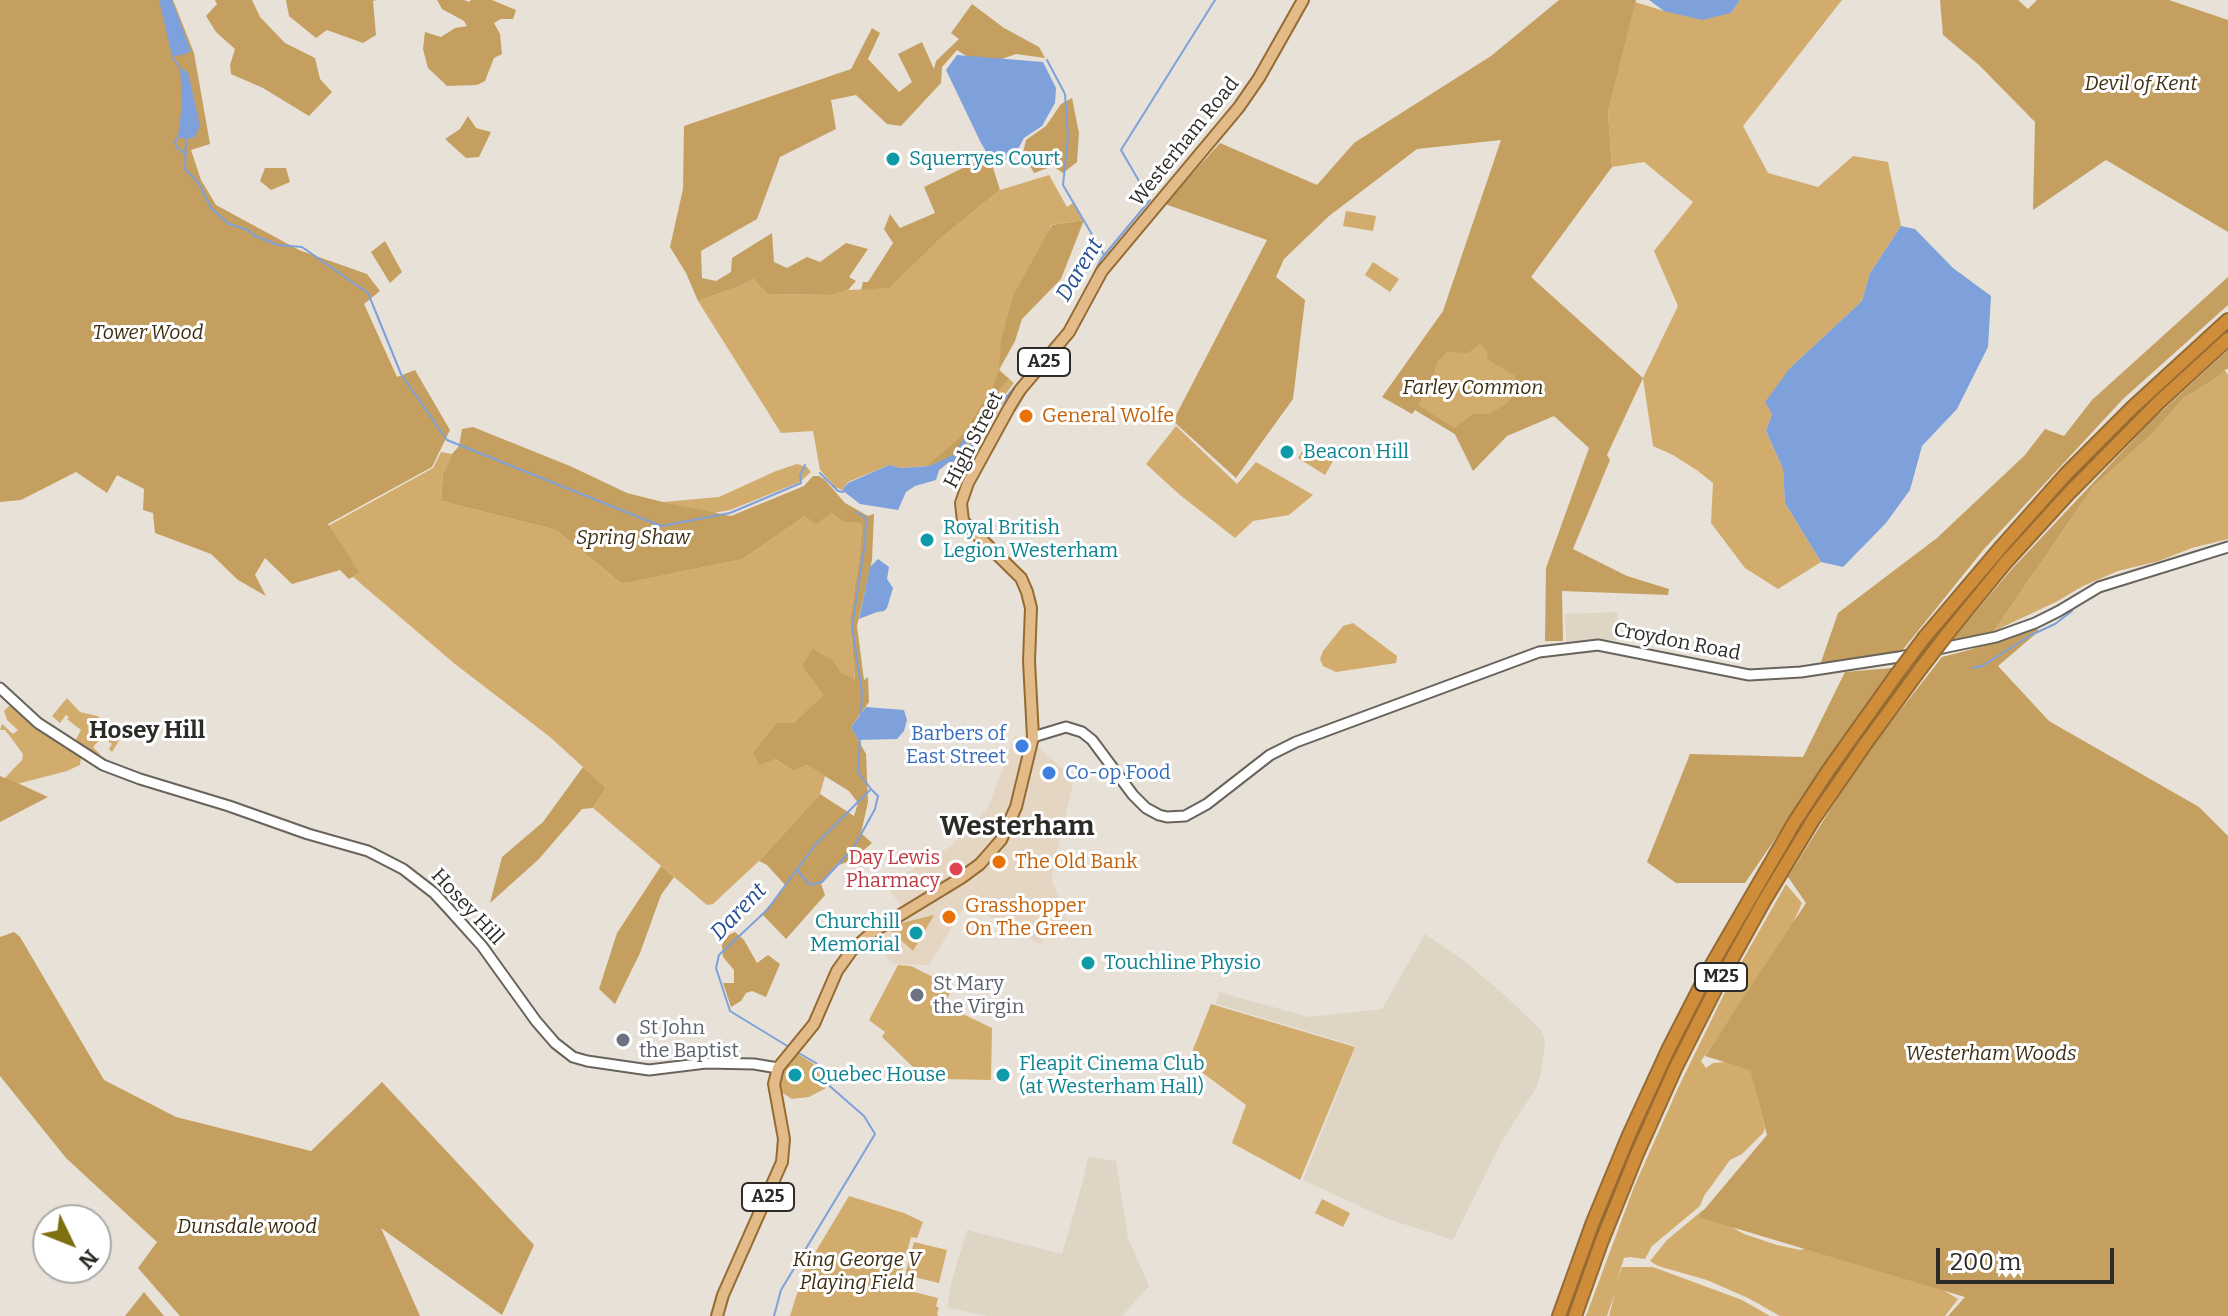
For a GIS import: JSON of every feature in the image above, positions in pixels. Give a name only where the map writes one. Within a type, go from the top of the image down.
[{"type":"highway","name":"M25","points":[[1559,1316],[1593,1222],[1655,1077],[1745,905],[1840,753],[1924,638],[2022,522],[2133,407],[2228,320]]},
{"type":"highway","name":"M25","points":[[1575,1316],[1643,1139],[1689,1040],[1759,910],[1813,820],[1921,668],[2006,562],[2091,469],[2228,339]]},
{"type":"main road","name":"Westerham Road","points":[[1111,259],[1239,107],[1303,0]]},
{"type":"main road","name":"High Street","points":[[1033,737],[1029,661],[1031,608],[1027,592],[1017,574],[965,523],[961,503],[968,483],[1020,390],[1069,332],[1111,259]]},
{"type":"main road","name":"Croydon Road","points":[[1033,737],[1066,727],[1082,732],[1092,740],[1146,808],[1167,817],[1185,816],[1207,804],[1280,750],[1539,652],[1598,645],[1749,675],[1816,670],[1996,637],[2047,617],[2099,587],[2228,547]]},
{"type":"main road","name":"Hosey Hill","points":[[0,688],[38,723],[103,765],[368,851],[403,869],[447,907],[482,946],[536,1021],[555,1043],[573,1057],[644,1070],[706,1063],[778,1068]]},
{"type":"main road","name":"A25","points":[[717,1316],[723,1295],[782,1162],[784,1139],[774,1084],[778,1068],[816,1020],[837,971],[857,944],[961,878],[980,864],[1001,840],[1018,799],[1033,737]]},
{"type":"shaded area","points":[[1617,612],[1618,640],[1566,642],[1565,614]]},
{"type":"shaded area","points":[[1015,736],[1029,739],[1074,779],[1052,873],[1067,920],[1052,926],[1040,944],[966,904],[929,965],[893,964],[864,931],[901,906],[886,885],[951,846],[988,808]]},
{"type":"shaded area","points":[[1425,934],[1462,959],[1501,992],[1541,1030],[1545,1041],[1537,1087],[1503,1139],[1453,1240],[1385,1218],[1303,1180],[1356,1046],[1216,1004],[1219,992],[1309,1017],[1382,1009]]},
{"type":"shaded area","points":[[1088,1157],[1116,1161],[1128,1238],[1149,1286],[1122,1316],[988,1316],[947,1308],[967,1230],[1062,1254]]},
{"type":"green space","name":"Tower Wood","points":[[0,0],[173,0],[194,53],[210,144],[191,150],[201,180],[216,205],[299,250],[367,274],[380,291],[364,304],[397,377],[415,370],[450,430],[432,467],[328,524],[360,573],[349,579],[340,570],[292,584],[265,558],[255,575],[266,596],[238,580],[211,554],[155,533],[153,513],[143,510],[144,489],[117,475],[107,493],[76,472],[21,500],[0,502]]},
{"type":"green space","points":[[215,0],[252,0],[260,17],[285,43],[315,58],[320,79],[332,92],[309,116],[263,88],[231,74],[230,65],[235,49],[216,32],[206,16],[217,4]]},
{"type":"green space","points":[[286,0],[376,0],[373,1],[376,35],[363,43],[327,30],[316,38],[289,16]]},
{"type":"green space","points":[[437,0],[492,0],[516,10],[513,19],[501,19],[494,23],[500,34],[502,54],[494,58],[485,81],[477,85],[447,86],[428,68],[423,49],[425,32],[441,37],[455,28],[467,26],[464,21],[442,9]]},
{"type":"green space","points":[[1559,0],[1636,0],[1608,112],[1612,167],[1531,277],[1643,378],[1607,455],[1610,460],[1573,549],[1627,576],[1669,589],[1668,595],[1562,591],[1563,641],[1545,641],[1546,568],[1589,448],[1554,416],[1507,436],[1473,471],[1455,434],[1415,410],[1412,414],[1382,397],[1443,311],[1501,140],[1417,149],[1329,216],[1284,259],[1276,277],[1305,300],[1293,399],[1236,478],[1173,421],[1267,240],[1165,204],[1220,143],[1317,185],[1354,143],[1491,56]],"holes":[[[1480,344],[1488,352],[1487,359],[1514,375],[1519,388],[1507,403],[1490,414],[1473,414],[1454,428],[1418,405],[1431,382],[1437,362],[1447,352],[1468,353]]]},
{"type":"green space","points":[[1740,0],[1842,0],[1743,126],[1768,173],[1818,187],[1853,156],[1888,162],[1901,226],[1870,273],[1862,301],[1790,368],[1766,431],[1783,469],[1785,503],[1821,562],[1778,589],[1745,568],[1711,523],[1713,483],[1673,455],[1653,446],[1643,378],[1678,306],[1654,251],[1693,202],[1644,162],[1612,167],[1608,112],[1635,2],[1664,11],[1731,13]]},
{"type":"green space","name":"Devil of Kent","points":[[1940,0],[2018,0],[2028,9],[2037,0],[2169,0],[2228,20],[2228,232],[2106,160],[2033,210],[2035,122],[1979,65],[1943,35]]},
{"type":"green space","points":[[972,4],[1004,28],[1039,47],[1045,58],[1016,54],[982,66],[957,50],[942,67],[941,83],[901,126],[887,124],[856,95],[831,100],[836,129],[780,157],[757,219],[701,251],[702,278],[716,281],[731,272],[732,258],[772,233],[774,262],[787,268],[807,257],[820,262],[846,243],[868,249],[849,277],[856,281],[848,290],[831,295],[767,294],[753,279],[698,301],[670,247],[683,189],[684,126],[851,69],[872,28],[880,33],[868,59],[899,92],[912,82],[898,54],[922,42],[934,69],[936,61],[959,39],[951,33]]},
{"type":"green space","points":[[1072,98],[1079,133],[1077,162],[1063,173],[1053,166],[1034,173],[1023,153],[1026,140],[1046,126],[1061,104]]},
{"type":"green space","points":[[468,116],[476,128],[491,132],[479,157],[466,158],[445,139],[460,129]]},
{"type":"green space","points":[[990,158],[1000,190],[942,237],[890,288],[861,290],[863,282],[868,282],[893,243],[884,229],[890,214],[900,228],[935,213],[924,187]]},
{"type":"green space","points":[[265,168],[286,168],[290,182],[271,190],[260,181]]},
{"type":"green space","points":[[1049,175],[1067,207],[1073,203],[1084,220],[1051,225],[999,370],[1014,383],[1001,400],[1002,404],[976,449],[975,455],[979,459],[949,462],[939,470],[927,466],[901,468],[889,465],[848,482],[842,490],[835,487],[820,470],[813,431],[781,433],[698,301],[753,279],[767,294],[830,295],[848,290],[890,288],[942,237],[1000,190]]},
{"type":"green space","points":[[1346,211],[1376,216],[1373,231],[1343,226]]},
{"type":"green space","points":[[1084,220],[1061,279],[1022,319],[1015,341],[999,370],[1001,340],[1013,296],[1052,225]]},
{"type":"green space","points":[[385,241],[402,272],[390,283],[371,252]]},
{"type":"green space","points":[[1373,262],[1399,279],[1390,292],[1365,275]]},
{"type":"green space","points":[[2228,277],[2228,305],[2123,399],[1984,549],[1901,652],[1820,665],[1838,613],[1937,538],[2025,455],[2045,429],[2064,436],[2092,400]]},
{"type":"green space","name":"Farley Common","points":[[1467,292],[1539,391],[1468,460],[1455,434],[1415,410]]},
{"type":"green space","points":[[2228,350],[2228,369],[2183,399],[2151,435],[2093,487],[1994,631],[1959,643],[1952,640],[2011,570],[2151,421]]},
{"type":"green space","points":[[2224,369],[2228,375],[2228,539],[2118,571],[1994,631],[2093,487],[2151,435],[2183,399],[2216,378]]},
{"type":"green space","points":[[999,370],[1009,379],[994,395],[979,422],[983,409],[953,455],[927,466],[964,434],[993,386]]},
{"type":"green space","points":[[1176,426],[1237,484],[1256,462],[1313,495],[1289,515],[1253,521],[1235,538],[1146,464]]},
{"type":"green space","name":"Spring Shaw","points":[[473,427],[627,493],[663,502],[731,516],[804,486],[813,476],[819,476],[845,503],[868,516],[874,514],[872,560],[857,626],[864,680],[868,677],[869,702],[851,727],[866,754],[868,802],[861,833],[872,843],[851,861],[835,866],[821,884],[825,895],[786,939],[762,914],[786,886],[767,865],[759,861],[820,794],[854,816],[858,803],[849,791],[807,765],[794,771],[775,759],[759,765],[753,752],[776,723],[793,723],[824,695],[802,666],[813,649],[834,661],[841,672],[855,680],[850,620],[862,525],[844,522],[831,513],[816,524],[805,516],[743,559],[622,584],[556,530],[441,501],[443,474],[459,446],[462,429]]},
{"type":"green space","points":[[1307,444],[1333,461],[1325,475],[1298,458]]},
{"type":"green space","points":[[441,452],[452,454],[443,474],[441,501],[556,530],[622,584],[743,559],[805,516],[831,513],[844,522],[862,525],[850,620],[855,681],[841,672],[834,661],[825,695],[793,723],[776,723],[753,752],[775,759],[794,771],[807,765],[825,776],[820,794],[759,861],[713,904],[707,905],[593,808],[606,788],[550,737],[455,664],[353,577],[360,573],[328,526],[433,468]]},
{"type":"green space","points":[[797,464],[811,472],[800,482],[730,510],[713,513],[663,502],[719,497]]},
{"type":"green space","points":[[1353,623],[1397,656],[1396,663],[1336,672],[1323,666],[1320,659],[1323,651],[1343,626]]},
{"type":"green space","name":"Westerham Woods","points":[[2035,628],[2039,631],[1998,666],[2049,721],[2199,807],[2228,836],[2228,1316],[1948,1316],[1965,1297],[1698,1217],[1767,1135],[1750,1070],[1705,1056],[1806,903],[1788,877],[1862,759],[1942,657]]},
{"type":"green space","points":[[1892,668],[1745,883],[1676,883],[1647,862],[1690,754],[1803,757],[1845,672]]},
{"type":"green space","points":[[67,698],[80,712],[97,716],[119,730],[120,739],[112,752],[109,749],[112,744],[102,737],[93,747],[100,754],[98,757],[74,743],[81,730],[66,715],[60,723],[52,716]]},
{"type":"green space","points":[[9,706],[78,753],[80,765],[17,784],[3,780],[22,760],[23,754],[5,730],[0,730],[2,724],[13,734],[18,730],[7,720],[4,711]]},
{"type":"green space","points":[[583,767],[606,788],[593,808],[582,809],[539,859],[490,903],[502,857],[543,822]]},
{"type":"green space","points":[[0,776],[22,785],[48,797],[0,822]]},
{"type":"green space","points":[[661,866],[674,877],[661,895],[640,953],[615,1004],[599,989],[617,933]]},
{"type":"green space","points":[[1786,884],[1802,903],[1787,937],[1701,1061],[1706,1068],[1713,1063],[1726,1062],[1750,1069],[1765,1128],[1763,1133],[1742,1154],[1730,1160],[1700,1206],[1652,1246],[1645,1259],[1624,1258],[1617,1281],[1622,1267],[1653,1267],[1742,1300],[1770,1316],[1609,1316],[1615,1293],[1607,1316],[1586,1316],[1634,1187],[1679,1086],[1729,984]]},
{"type":"green space","points":[[934,915],[913,951],[889,929],[890,926]]},
{"type":"green space","name":"Dunsdale wood","points":[[14,932],[20,937],[104,1080],[176,1117],[311,1151],[382,1082],[534,1245],[502,1315],[381,1228],[420,1316],[180,1316],[138,1268],[157,1242],[66,1158],[0,1076],[0,937]]},
{"type":"green space","points":[[735,932],[744,940],[757,963],[768,955],[780,964],[766,997],[752,991],[731,1007],[723,983],[734,983],[734,970],[723,957],[722,945],[727,936]]},
{"type":"green space","points":[[898,965],[911,966],[953,987],[944,1005],[992,1028],[991,1080],[942,1079],[914,1068],[882,1037],[885,1032],[869,1020]]},
{"type":"green space","points":[[1211,1004],[1355,1047],[1300,1180],[1232,1143],[1246,1105],[1188,1062]]},
{"type":"green space","points":[[795,1052],[814,1064],[826,1088],[809,1097],[792,1099],[778,1090],[780,1074]]},
{"type":"green space","name":"King George V Playing Field","points":[[849,1196],[923,1222],[917,1238],[911,1237],[898,1288],[938,1298],[938,1316],[790,1316],[804,1271]]},
{"type":"green space","points":[[1322,1199],[1350,1213],[1343,1227],[1315,1213]]},
{"type":"green space","points":[[1703,1210],[1744,1234],[1777,1245],[1800,1250],[1835,1242],[1958,1299],[1945,1316],[1780,1316],[1707,1280],[1650,1261],[1667,1240]]},
{"type":"green space","points":[[914,1242],[947,1250],[939,1283],[905,1275]]},
{"type":"green space","points":[[144,1292],[164,1316],[125,1316]]},
{"type":"water","points":[[159,0],[172,0],[191,51],[172,56]]},
{"type":"water","points":[[1649,0],[1740,0],[1731,13],[1702,20],[1664,11]]},
{"type":"water","points":[[957,55],[1043,62],[1056,88],[1055,103],[1042,126],[1024,138],[1017,151],[996,168],[946,70]]},
{"type":"water","points":[[180,68],[188,72],[200,126],[195,137],[186,139],[178,137],[182,103]]},
{"type":"water","points":[[1901,226],[1915,229],[1953,268],[1991,296],[1988,347],[1957,409],[1922,446],[1910,490],[1886,523],[1843,567],[1821,562],[1785,503],[1783,469],[1766,431],[1772,414],[1765,402],[1790,368],[1862,301],[1870,273]]},
{"type":"water","points":[[1001,402],[976,449],[975,455],[979,459],[949,462],[939,470],[936,480],[906,492],[898,510],[860,504],[842,490],[848,483],[889,465],[901,468],[929,466],[953,455],[986,406],[964,447],[967,449],[992,407]]},
{"type":"water","points":[[878,559],[889,567],[887,579],[893,588],[887,608],[859,619],[870,567]]},
{"type":"water","points":[[866,707],[904,710],[907,720],[904,731],[897,739],[858,740],[851,727]]},
{"type":"waterway","name":"Darent","points":[[1091,281],[1101,259],[1150,200],[1121,150],[1215,0]]},
{"type":"waterway","points":[[172,56],[180,68]]},
{"type":"waterway","points":[[1047,60],[1065,94],[1068,136],[1063,185],[1104,255]]},
{"type":"waterway","points":[[178,137],[176,146],[185,154]]},
{"type":"waterway","points":[[186,139],[185,169],[198,182],[211,208],[229,224],[278,245],[302,247],[368,293],[401,374],[447,440],[661,526],[730,513],[801,483],[800,476],[805,465]]},
{"type":"waterway","name":"Darent","points":[[1002,402],[1042,356]]},
{"type":"waterway","points":[[820,473],[838,491],[843,492]]},
{"type":"waterway","name":"Darent","points":[[856,512],[866,518],[852,627],[862,692],[861,714]]},
{"type":"waterway","points":[[1972,668],[1982,666],[2072,611]]},
{"type":"waterway","name":"Darent","points":[[789,1047],[730,1011],[716,968],[719,955],[767,910],[816,844],[871,789],[858,772],[860,741]]},
{"type":"waterway","points":[[797,870],[810,885],[822,882],[854,847],[875,809],[878,796],[872,790]]},
{"type":"waterway","name":"Darent","points":[[774,1316],[781,1290],[875,1134],[864,1116],[825,1082],[816,1063],[797,1052]]},
{"type":"place","name":"Squerryes Court","points":[[893,159]]},
{"type":"place","name":"General Wolfe","points":[[1026,416]]},
{"type":"place","name":"Beacon Hill","points":[[1287,452]]},
{"type":"place","name":"Royal British Legion Westerham","points":[[927,540]]},
{"type":"place","name":"Barbers of East Street","points":[[1022,746]]},
{"type":"place","name":"Co-op Food","points":[[1049,773]]},
{"type":"place","name":"The Old Bank","points":[[999,862]]},
{"type":"place","name":"Day Lewis Pharmacy","points":[[956,869]]},
{"type":"place","name":"Grasshopper On The Green","points":[[949,917]]},
{"type":"place","name":"Churchill Memorial","points":[[916,933]]},
{"type":"place","name":"Touchline Physio","points":[[1088,963]]},
{"type":"place","name":"St Mary the Virgin","points":[[917,995]]},
{"type":"place","name":"St John the Baptist","points":[[623,1040]]},
{"type":"place","name":"Quebec House","points":[[795,1075]]},
{"type":"place","name":"Fleapit Cinema Club (at Westerham Hall)","points":[[1003,1075]]},
{"type":"district","name":"Hosey Hill","points":[[147,731]]},
{"type":"district","name":"Westerham","points":[[1017,827]]}]
